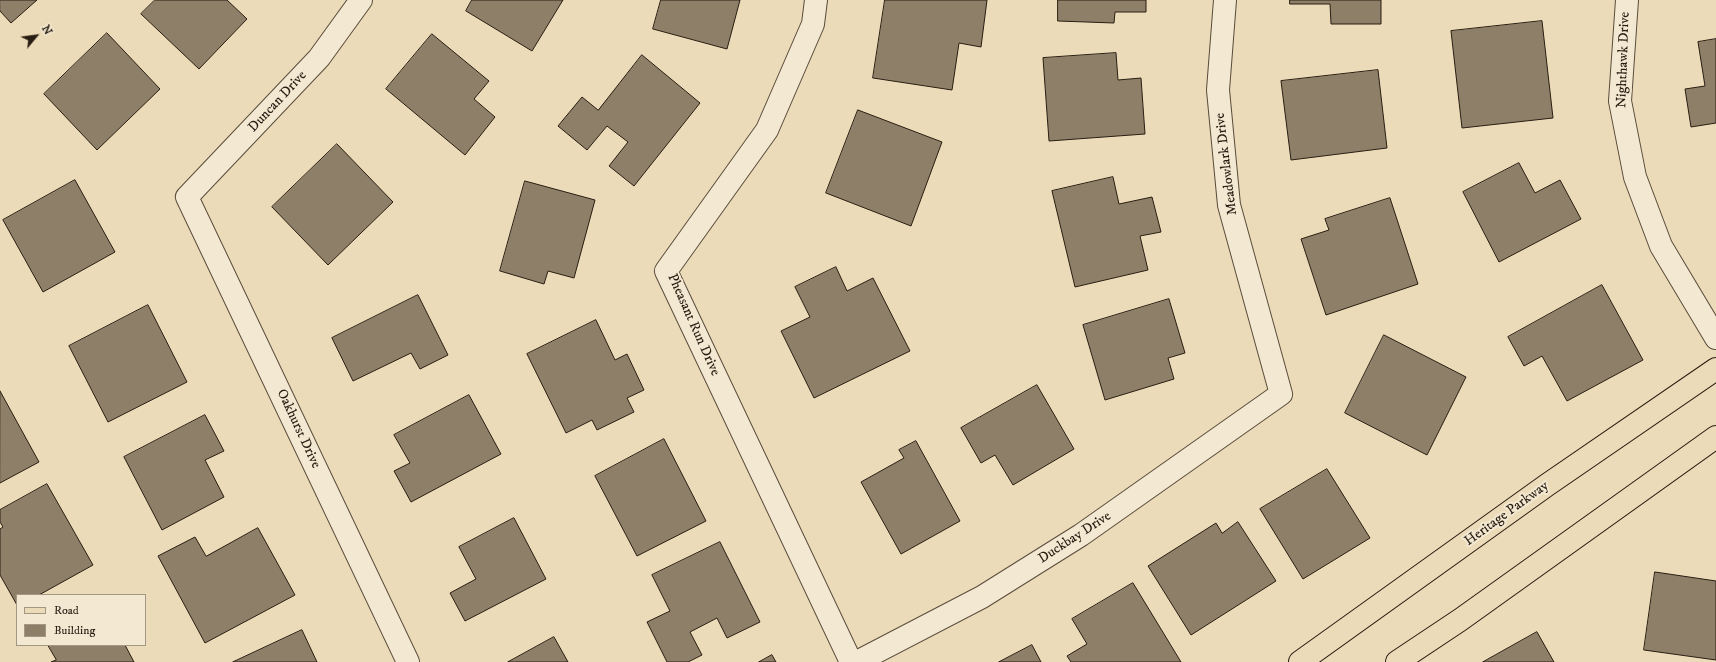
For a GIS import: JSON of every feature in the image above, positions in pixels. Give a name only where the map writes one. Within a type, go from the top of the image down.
[{"type":"main road","name":"Heritage Parkway","points":[[1300,662],[1541,489],[1716,369]]},
{"type":"main road","points":[[1397,662],[1466,615],[1716,437]]},
{"type":"street","name":"Duncan Drive","points":[[187,197],[319,58],[361,0]]},
{"type":"street","name":"Pheasant Run Drive","points":[[816,0],[813,24],[768,130],[666,271],[851,662]]},
{"type":"street","name":"Meadowlark Drive","points":[[1225,0],[1218,90],[1229,205],[1281,394]]},
{"type":"street","name":"Nighthawk Drive","points":[[1627,0],[1620,101],[1634,177],[1661,246],[1716,338]]},
{"type":"street","name":"Oakhurst Drive","points":[[187,197],[408,662]]},
{"type":"street","name":"Duckbay Drive","points":[[856,662],[982,597],[1081,535],[1281,394]]},
{"type":"building","points":[[0,0],[37,0],[11,23],[0,11]]},
{"type":"building","points":[[155,0],[227,0],[247,19],[199,69],[141,14]]},
{"type":"building","points":[[472,0],[563,0],[532,51],[466,11]]},
{"type":"building","points":[[661,0],[740,0],[727,49],[653,29]]},
{"type":"building","points":[[885,0],[987,0],[981,47],[959,43],[952,90],[873,78]]},
{"type":"building","points":[[1058,0],[1146,0],[1146,12],[1115,12],[1114,23],[1058,21]]},
{"type":"building","points":[[1290,0],[1381,0],[1381,24],[1331,24],[1330,4],[1290,4]]},
{"type":"building","points":[[1542,21],[1553,118],[1462,128],[1451,31]]},
{"type":"building","points":[[107,33],[160,89],[97,150],[44,94]]},
{"type":"building","points":[[432,34],[489,81],[474,99],[495,117],[465,155],[386,89]]},
{"type":"building","points":[[1716,39],[1716,123],[1691,127],[1685,89],[1705,86],[1698,42]]},
{"type":"building","points":[[1116,53],[1118,80],[1141,78],[1145,134],[1049,141],[1043,58]]},
{"type":"building","points":[[642,55],[700,103],[634,186],[609,166],[628,142],[607,126],[587,150],[558,126],[582,97],[598,110]]},
{"type":"building","points":[[1378,70],[1387,148],[1291,160],[1281,81]]},
{"type":"building","points":[[858,110],[942,142],[911,226],[826,193]]},
{"type":"building","points":[[337,144],[393,202],[328,265],[272,207]]},
{"type":"building","points":[[1519,163],[1535,193],[1560,180],[1581,219],[1499,262],[1463,192]]},
{"type":"building","points":[[1113,177],[1119,204],[1152,197],[1161,232],[1140,236],[1148,270],[1075,287],[1052,191]]},
{"type":"building","points":[[75,180],[115,252],[43,292],[3,220]]},
{"type":"building","points":[[525,181],[595,200],[574,278],[548,271],[544,284],[500,271]]},
{"type":"building","points":[[1390,198],[1418,284],[1326,315],[1301,239],[1329,230],[1325,219]]},
{"type":"building","points":[[836,267],[847,291],[873,278],[910,351],[814,398],[781,331],[810,317],[795,287]]},
{"type":"building","points":[[1602,285],[1643,360],[1567,401],[1542,356],[1524,366],[1508,337]]},
{"type":"building","points":[[418,295],[448,355],[420,369],[411,353],[353,381],[332,338]]},
{"type":"building","points":[[1169,299],[1185,353],[1168,358],[1174,379],[1105,400],[1083,325]]},
{"type":"building","points":[[148,305],[187,382],[108,422],[69,346]]},
{"type":"building","points":[[596,320],[615,360],[627,354],[644,390],[627,398],[634,412],[597,430],[592,420],[566,433],[527,354]]},
{"type":"building","points":[[1384,335],[1466,377],[1427,455],[1345,413]]},
{"type":"building","points":[[1037,385],[1074,449],[1013,485],[995,455],[981,463],[961,428]]},
{"type":"building","points":[[0,391],[39,462],[0,483]]},
{"type":"building","points":[[469,395],[501,454],[411,502],[394,471],[410,463],[394,435]]},
{"type":"building","points":[[205,415],[224,451],[205,460],[224,497],[162,530],[124,457]]},
{"type":"building","points":[[664,439],[706,521],[637,556],[595,476]]},
{"type":"building","points":[[916,441],[960,521],[901,554],[861,482],[904,458],[899,450]]},
{"type":"building","points":[[1327,469],[1370,538],[1303,579],[1260,509]]},
{"type":"building","points":[[47,484],[93,565],[41,594],[16,594],[16,603],[0,575],[0,529],[3,527],[0,522],[0,510]]},
{"type":"building","points":[[514,518],[546,579],[465,621],[450,593],[476,579],[459,547]]},
{"type":"building","points":[[1238,522],[1276,581],[1191,635],[1148,566],[1216,523],[1222,533]]},
{"type":"building","points":[[258,528],[295,595],[205,643],[158,556],[195,537],[206,556]]},
{"type":"building","points":[[720,542],[760,622],[727,638],[717,618],[690,632],[702,655],[688,662],[667,662],[647,622],[670,611],[652,575]]},
{"type":"building","points":[[1655,572],[1716,581],[1716,660],[1644,650]]},
{"type":"building","points":[[1133,583],[1181,662],[1071,662],[1067,656],[1087,644],[1072,619]]},
{"type":"building","points":[[302,630],[317,662],[233,662]]},
{"type":"building","points":[[1537,632],[1554,662],[1483,662]]},
{"type":"building","points":[[554,637],[568,662],[508,662]]},
{"type":"building","points":[[1032,645],[1041,662],[999,662]]},
{"type":"building","points":[[49,646],[126,646],[134,662],[51,662],[56,660]]},
{"type":"building","points":[[772,655],[776,662],[759,662]]}]
